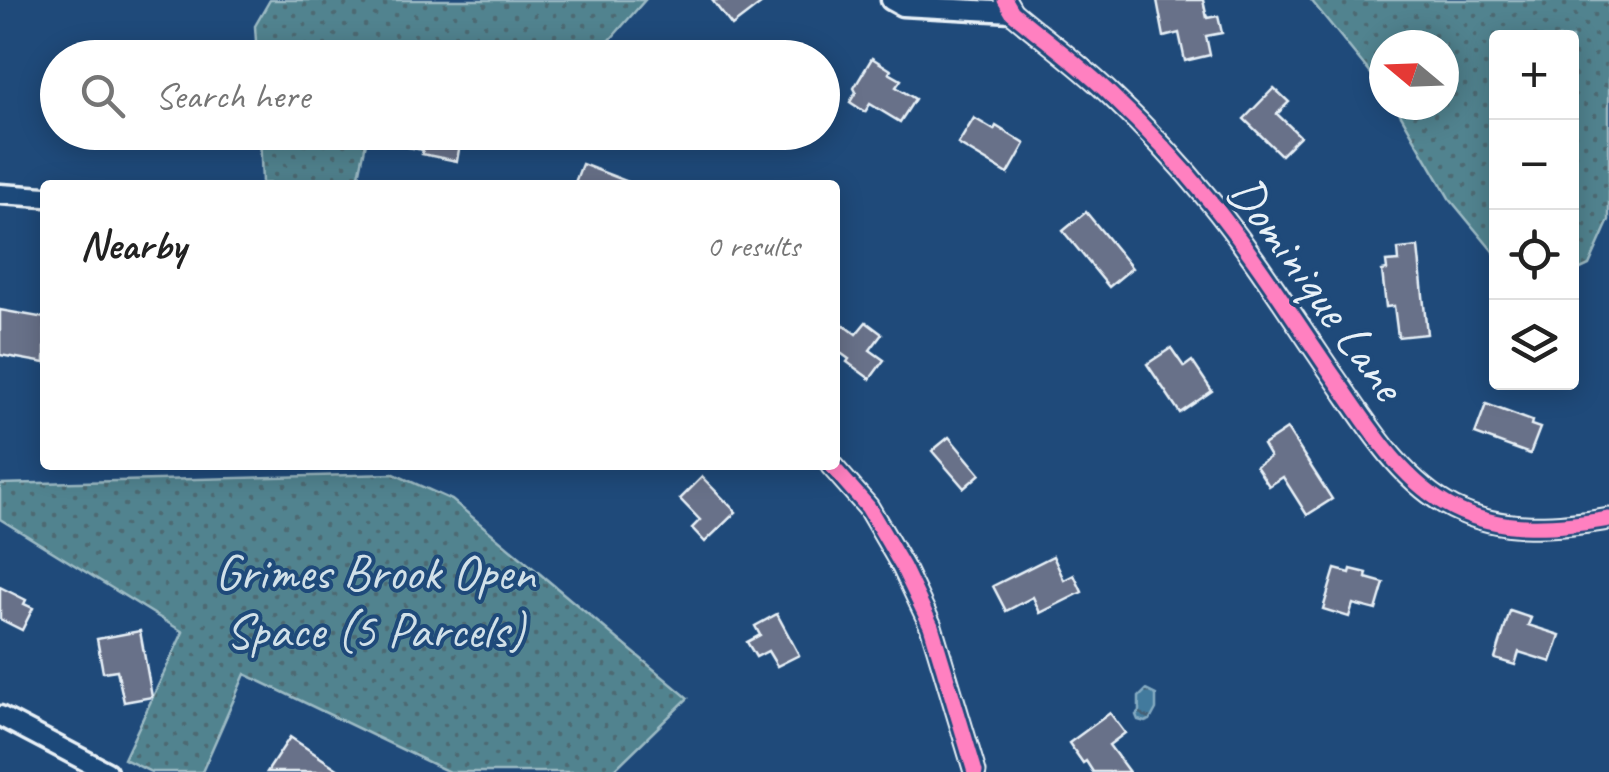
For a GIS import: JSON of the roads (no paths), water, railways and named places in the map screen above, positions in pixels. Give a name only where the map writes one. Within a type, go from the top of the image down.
[{"type":"street","name":"Dominique Lane","points":[[891,0],[902,6],[1008,6],[1109,93],[1176,160],[1212,204],[1376,436],[1416,483],[1452,508],[1494,524],[1527,528],[1570,526],[1609,518]]},
{"type":"street","points":[[0,194],[40,197]]},
{"type":"street","points":[[835,470],[868,507],[931,626],[975,772]]},
{"type":"street","points":[[0,716],[108,772]]},
{"type":"water","points":[[1146,690],[1156,695],[1156,709],[1145,722],[1136,715],[1139,697]]},
{"type":"park label","name":"Grimes Brook Open Space (5 Parcels)","points":[[375,600]]}]
